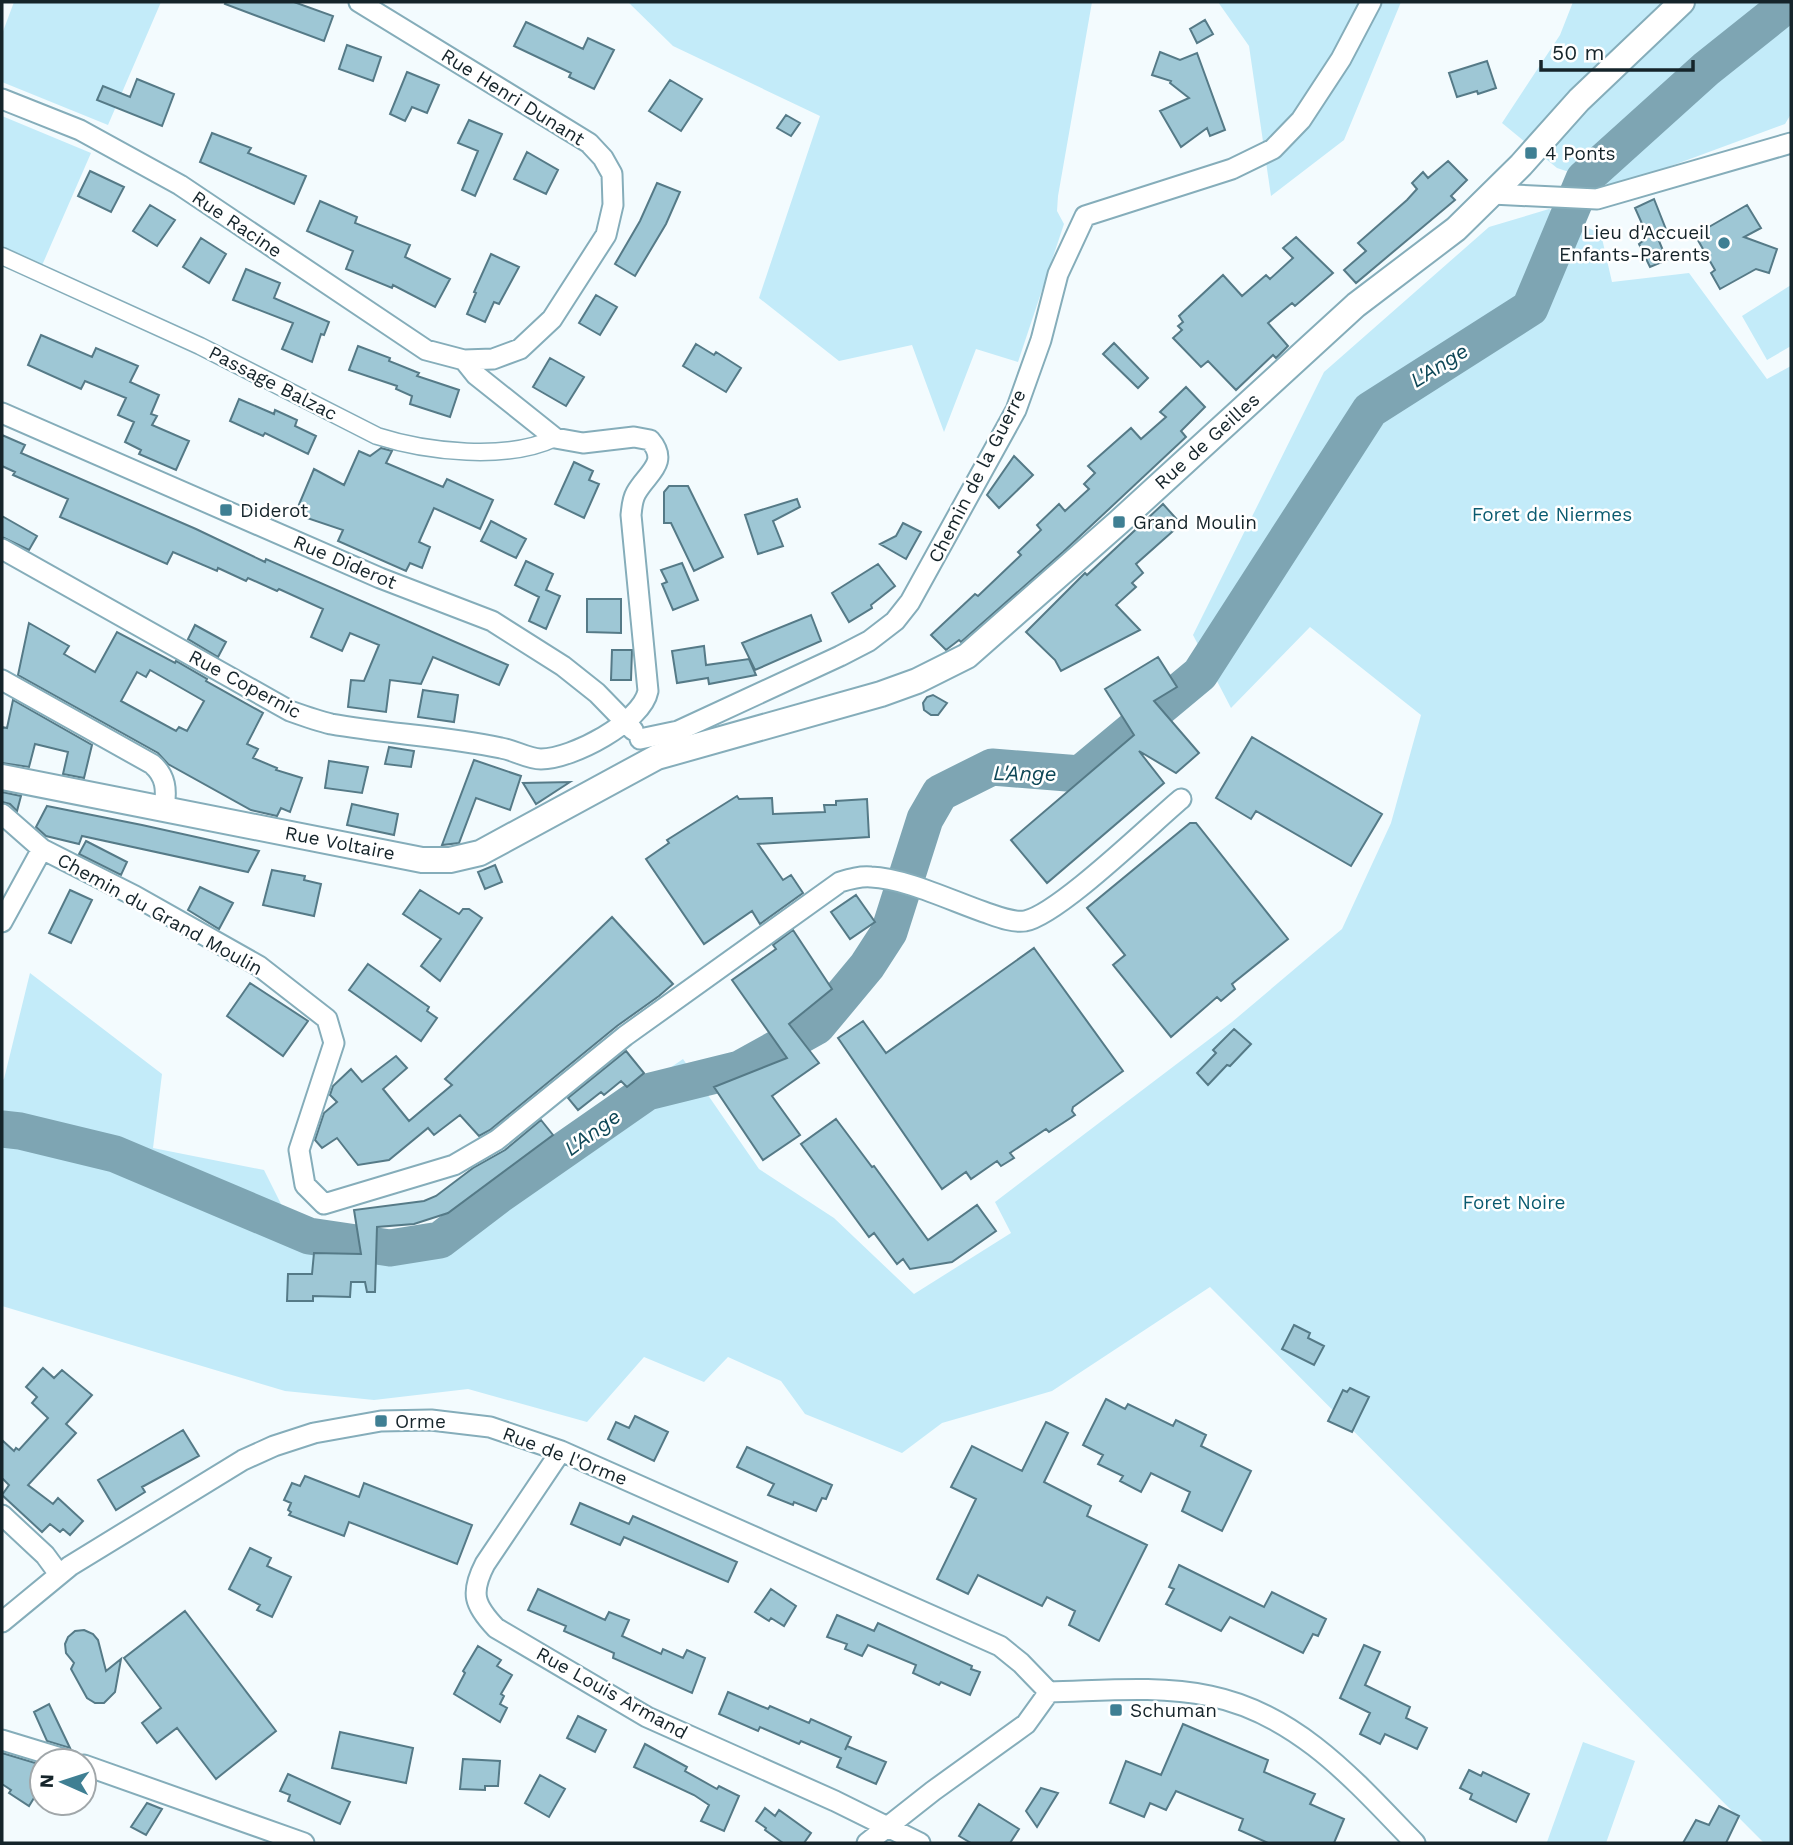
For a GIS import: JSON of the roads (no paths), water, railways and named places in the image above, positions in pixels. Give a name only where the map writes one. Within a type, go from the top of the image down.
[{"type":"street","name":"Rue Henri Dunant","points":[[359,2],[589,143],[603,158],[612,174],[613,205],[606,235],[552,318],[520,349],[493,359],[464,360]]},
{"type":"street","name":"Chemin de la Guerre","points":[[649,748],[678,731],[869,641],[895,621],[911,602],[1016,410],[1041,340],[1058,274],[1084,216],[1232,169],[1273,149],[1308,110],[1341,60],[1371,2]]},
{"type":"street","name":"Rue de Geilles","points":[[649,748],[881,694],[929,676],[967,656],[1119,522],[1356,305],[1447,237],[1492,194],[1579,100],[1682,2]]},
{"type":"street","name":"Rue Racine","points":[[2,99],[80,130],[180,185],[426,349],[464,360]]},
{"type":"street","points":[[1492,194],[1597,199],[1791,143]]},
{"type":"street","name":"Passage Balzac","points":[[2,256],[200,346],[377,436],[401,444],[463,453],[537,446],[555,438],[583,443],[634,437],[650,440],[659,456],[657,465],[632,503],[648,691],[641,709],[627,723]]},
{"type":"street","points":[[464,360],[477,375],[555,438]]},
{"type":"street","name":"Rue Diderot","points":[[2,413],[380,578],[492,621],[563,666],[597,693],[649,748]]},
{"type":"street","name":"Rue Copernic","points":[[2,549],[290,711],[329,724],[501,748],[539,760],[565,756],[627,723]]},
{"type":"street","points":[[2,680],[152,764],[160,772],[165,785],[164,808]]},
{"type":"street","name":"Rue Voltaire","points":[[2,777],[422,860],[450,860],[480,853],[649,748]]},
{"type":"street","name":"Chemin du Grand Moulin","points":[[2,814],[42,849],[135,896],[259,967],[327,1019],[334,1043],[299,1150],[305,1185],[324,1204],[454,1164],[497,1139],[625,1036],[840,882],[858,877],[874,877],[1003,918],[1024,922],[1039,917],[1074,891],[1181,799]]},
{"type":"street","points":[[2,922],[42,849]]},
{"type":"street","name":"Rue de l'Orme","points":[[2,1622],[59,1574],[243,1460],[314,1433],[381,1421],[431,1420],[490,1427],[561,1451],[1000,1646],[1049,1692]]},
{"type":"street","name":"Rue Louis Armand","points":[[561,1451],[476,1581],[475,1595],[480,1612],[496,1628],[647,1717],[889,1826],[920,1843]]},
{"type":"street","points":[[2,1515],[45,1555],[59,1574]]},
{"type":"street","points":[[867,1843],[1026,1724],[1049,1692],[1176,1691],[1235,1702],[1304,1737],[1342,1768],[1394,1835],[1415,1843]]},
{"type":"street","points":[[2,1741],[28,1749]]},
{"type":"street","points":[[98,1770],[304,1843]]},
{"type":"waterway","name":"L'Ange","points":[[2,1129],[115,1154],[309,1236],[390,1248],[440,1240],[499,1195],[647,1092],[740,1069],[817,1026],[867,966],[889,932],[925,819],[940,793],[992,767],[1080,774],[1200,674],[1370,410],[1530,308],[1584,179],[1706,69],[1790,2]]},
{"type":"place","name":"4 Ponts","points":[[1531,153]]},
{"type":"place","name":"Lieu d'Accueil Enfants-Parents","points":[[1724,243]]},
{"type":"place","name":"Diderot","points":[[226,510]]},
{"type":"place","name":"Grand Moulin","points":[[1119,522]]},
{"type":"place","name":"Orme","points":[[381,1421]]},
{"type":"place","name":"Schuman","points":[[1116,1710]]},
{"type":"park label","name":"Foret de Niermes","points":[[1552,514]]},
{"type":"park label","name":"Foret Noire","points":[[1514,1202]]}]
